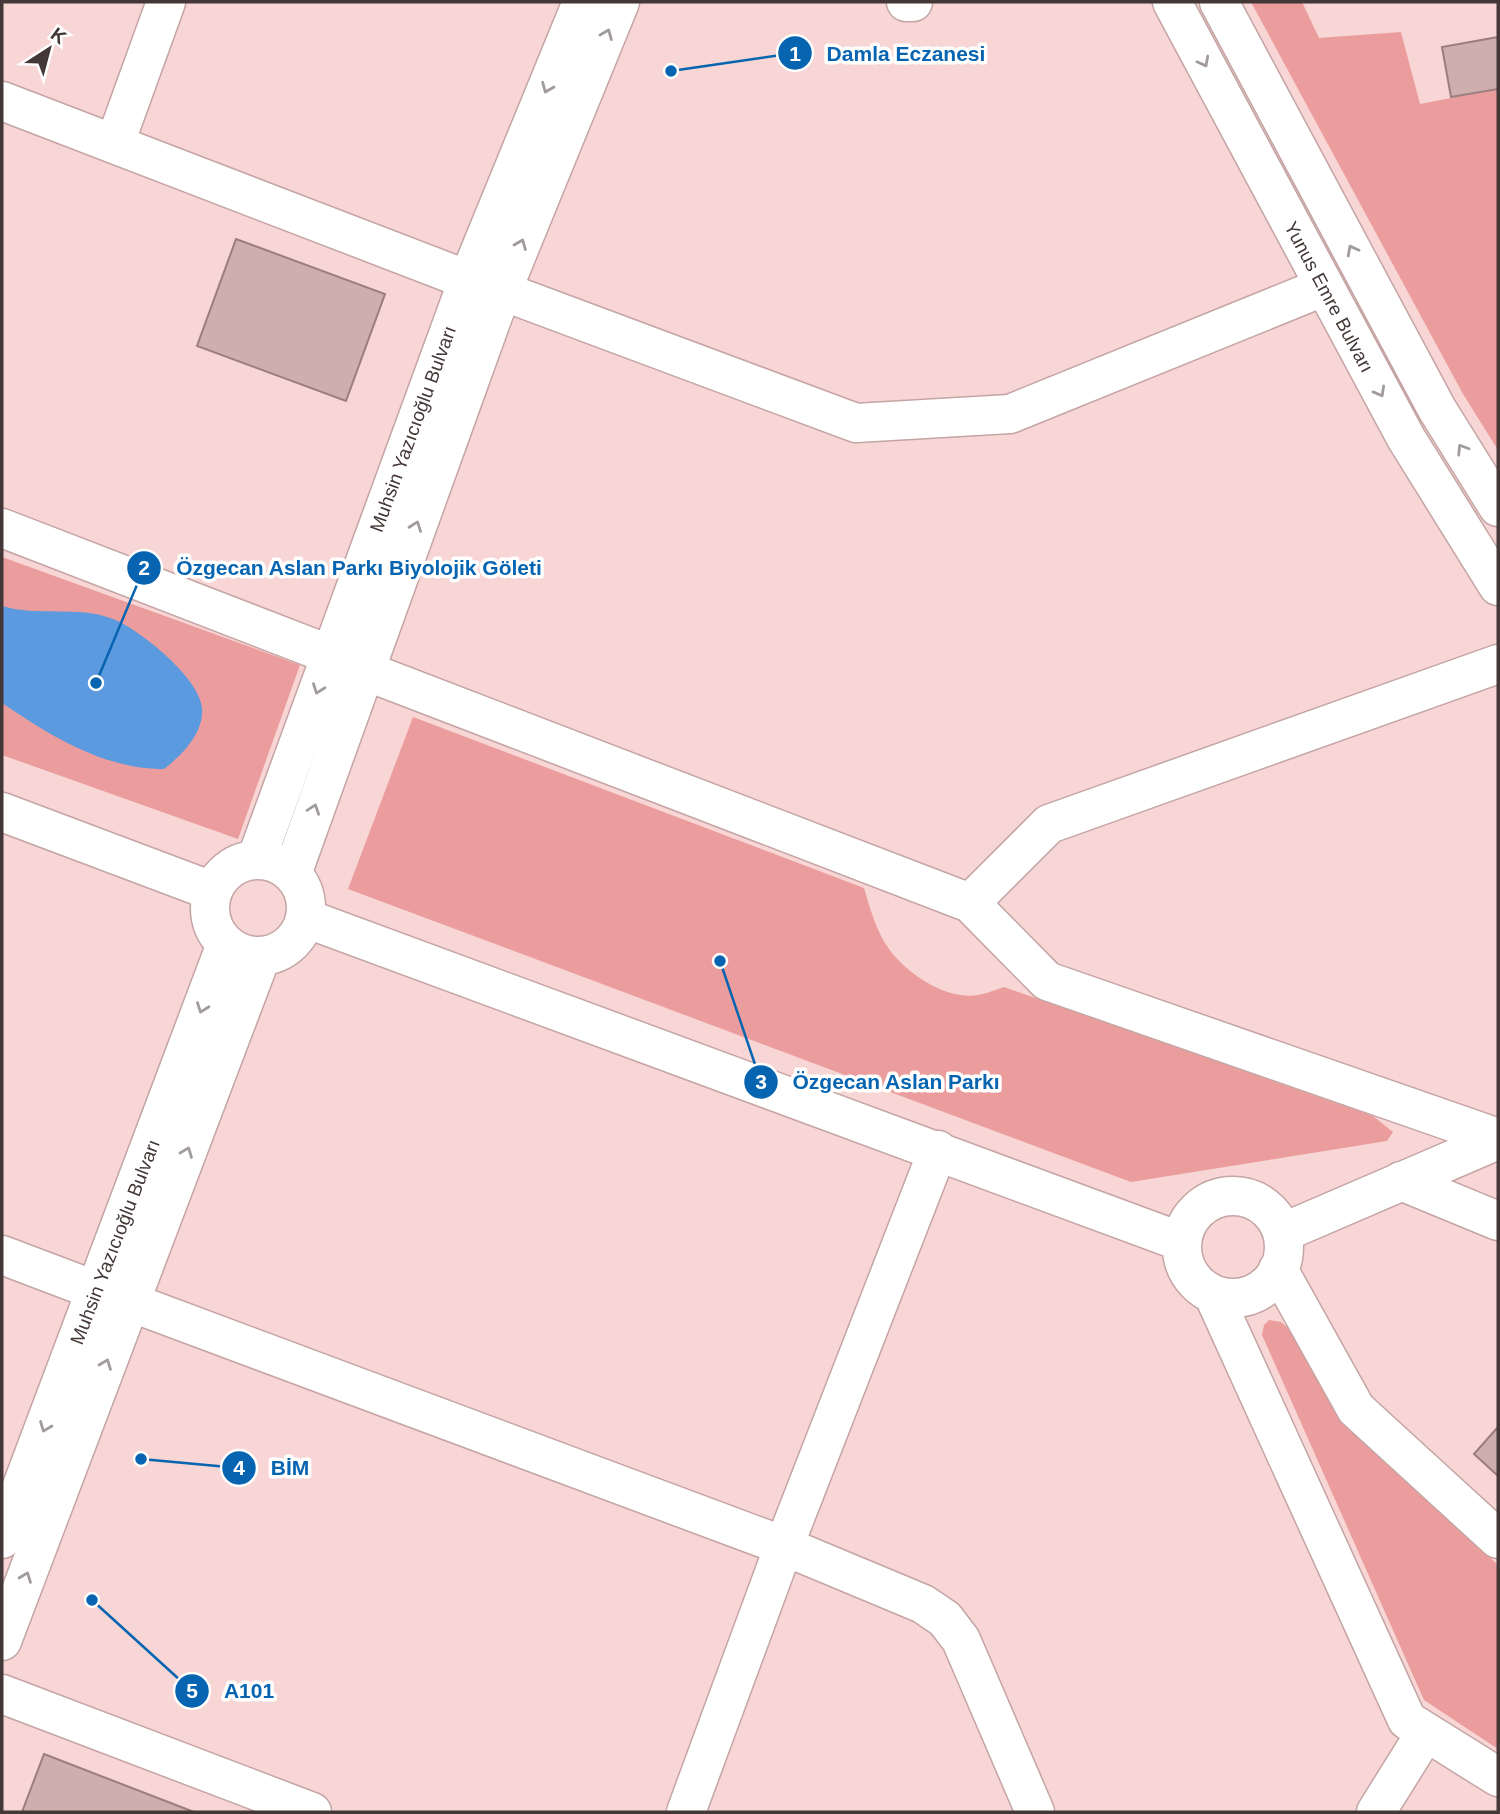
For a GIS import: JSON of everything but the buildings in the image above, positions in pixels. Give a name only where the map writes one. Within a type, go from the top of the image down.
[{"type":"street","points":[[114,144],[166,2]]},
{"type":"street","name":"Muhsin Yazıcıoğlu Bulvarı","points":[[256,860],[347,662],[485,286],[582,2]]},
{"type":"street","points":[[485,286],[620,2]]},
{"type":"street","points":[[905,2],[913,2]]},
{"type":"street","name":"Yunus Emre Bulvarı","points":[[1172,2],[1323,288],[1406,438],[1498,586]]},
{"type":"street","points":[[1219,2],[1437,409],[1498,507]]},
{"type":"street","points":[[2,101],[485,286],[856,423],[1010,414],[1323,288]]},
{"type":"street","points":[[2,528],[970,903],[1047,982],[1498,1139]]},
{"type":"street","points":[[292,874],[347,662]]},
{"type":"street","points":[[970,903],[1049,824],[1498,664]]},
{"type":"street","points":[[2,812],[212,891]]},
{"type":"street","points":[[256,860],[279,864],[292,874],[303,894],[305,918],[290,944],[277,953],[261,957],[246,955],[226,944],[212,923],[209,907],[212,891],[220,877],[233,866],[256,860]]},
{"type":"street","points":[[305,918],[1182,1242]]},
{"type":"street","name":"Muhsin Yazıcıoğlu Bulvarı","points":[[2,1539],[113,1297],[226,944]]},
{"type":"street","points":[[2,1641],[113,1297],[261,957]]},
{"type":"street","points":[[1498,1139],[1401,1181],[1280,1251],[1261,1290],[1246,1297],[1213,1294],[1199,1286],[1182,1258],[1185,1226],[1194,1213],[1206,1203],[1220,1197],[1251,1199],[1264,1207],[1275,1218],[1280,1251],[1356,1409],[1498,1539]]},
{"type":"street","points":[[686,1812],[784,1546],[938,1150]]},
{"type":"street","points":[[1401,1181],[1498,1221]]},
{"type":"street","points":[[2,1255],[784,1546],[923,1604],[945,1619],[961,1640],[1035,1812]]},
{"type":"street","points":[[1213,1294],[1407,1720],[1498,1777]]},
{"type":"street","points":[[2,1694],[312,1812]]},
{"type":"street","points":[[1376,1812],[1426,1732]]},
{"type":"shaded area","points":[[1251,2],[1302,2],[1319,38],[1401,32],[1420,104],[1498,89],[1498,450],[1463,394]]},
{"type":"shaded area","points":[[2,557],[300,665],[238,839],[2,755]]},
{"type":"shaded area","points":[[413,717],[864,888],[877,927],[895,957],[912,972],[941,990],[972,996],[1004,987],[1373,1116],[1393,1132],[1387,1141],[1131,1182],[348,889]]},
{"type":"shaded area","points":[[1269,1320],[1281,1322],[1294,1333],[1349,1427],[1498,1565],[1498,1749],[1424,1700],[1262,1335],[1264,1325]]},
{"type":"water","points":[[2,606],[29,611],[99,615],[124,624],[138,633],[180,669],[199,696],[202,717],[196,735],[164,769],[142,768],[99,757],[78,748],[2,703]]},
{"type":"place","name":"Damla Eczanesi","points":[[671,71]]},
{"type":"place","name":"Özgecan Aslan Parkı Biyolojik Göleti","points":[[96,683]]},
{"type":"place","name":"Özgecan Aslan Parkı","points":[[720,961]]},
{"type":"place","name":"BİM","points":[[141,1459]]},
{"type":"place","name":"A101","points":[[92,1600]]}]
